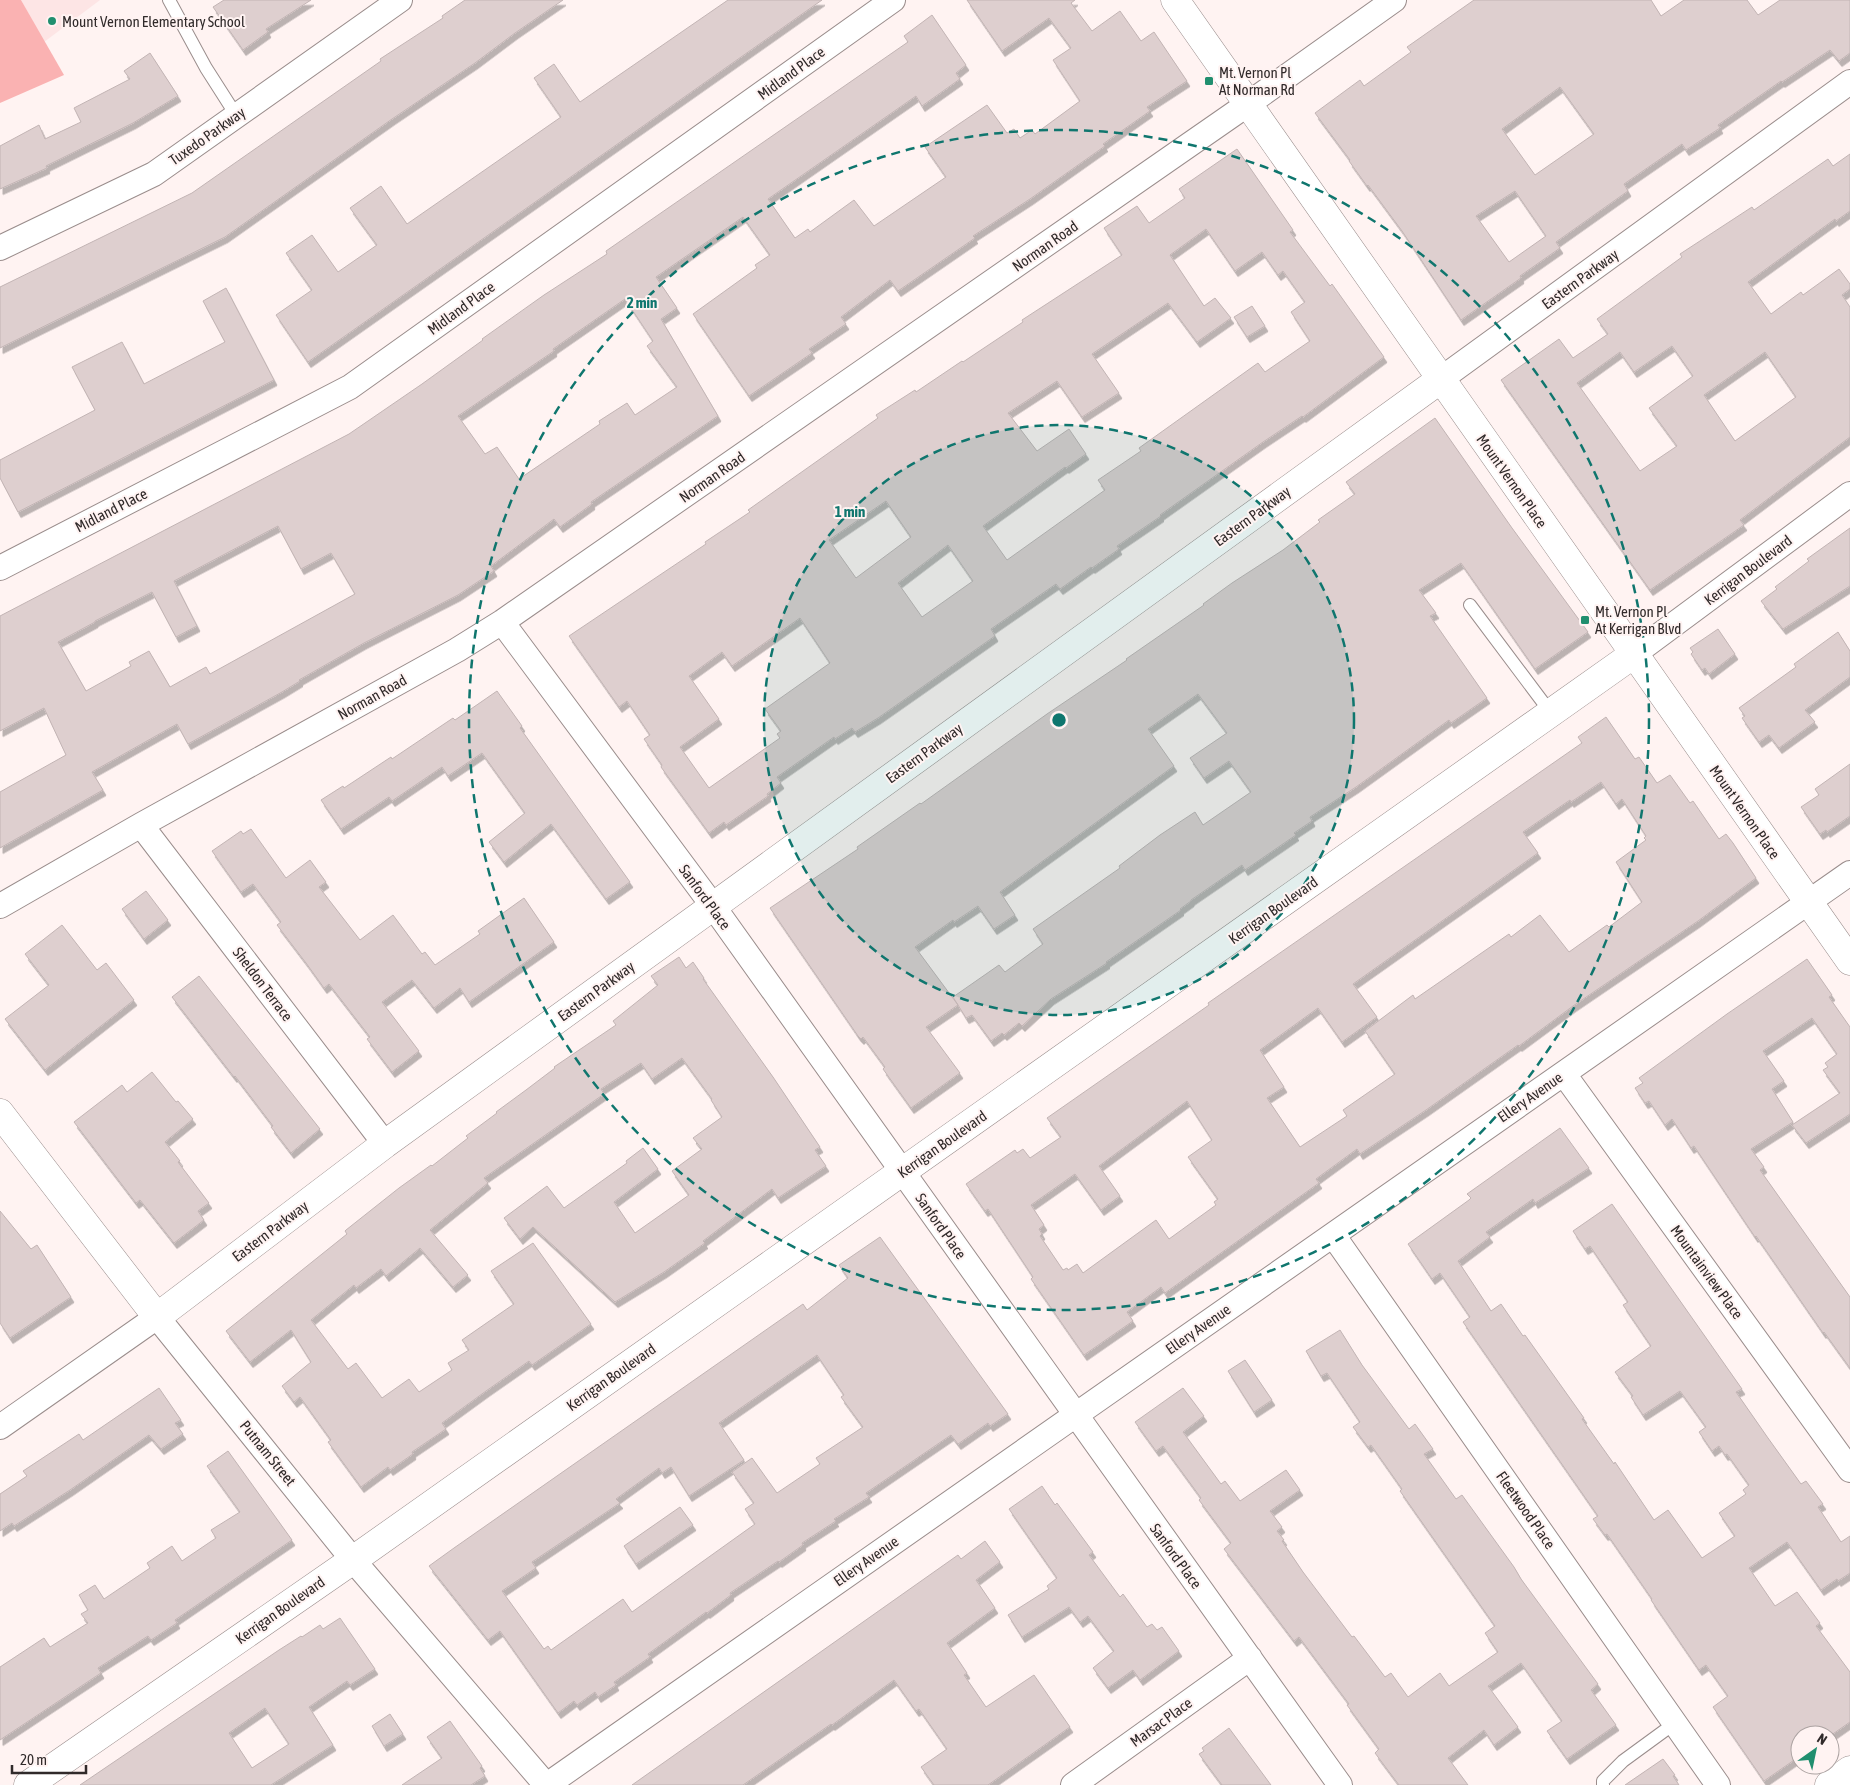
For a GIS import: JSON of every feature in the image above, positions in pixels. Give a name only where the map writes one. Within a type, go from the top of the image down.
[{"type":"street","name":"Tuxedo Parkway","points":[[0,248],[154,174],[400,0]]},
{"type":"street","name":"Midland Place","points":[[0,568],[350,387],[893,0]]},
{"type":"street","name":"Mount Vernon Place","points":[[1175,0],[1850,961]]},
{"type":"street","name":"Norman Road","points":[[0,906],[457,650],[502,622],[1248,104],[1394,0]]},
{"type":"street","name":"Eastern Parkway","points":[[0,1428],[157,1317],[385,1144],[1850,82]]},
{"type":"street","name":"Kerrigan Boulevard","points":[[28,1785],[353,1560],[1551,713],[1850,494]]},
{"type":"street","name":"Sanford Place","points":[[502,622],[713,906],[1340,1785]]},
{"type":"street","name":"Sheldon Terrace","points":[[142,825],[385,1144]]},
{"type":"street","name":"Ellery Avenue","points":[[547,1785],[1075,1414],[1850,874]]},
{"type":"street","name":"Mountainview Place","points":[[1564,1074],[1850,1470]]},
{"type":"street","name":"Putnam Street","points":[[0,1113],[157,1317],[353,1560],[547,1785]]},
{"type":"street","name":"Fleetwood Place","points":[[1333,1235],[1718,1785]]},
{"type":"street","name":"Marsac Place","points":[[1073,1785],[1250,1658]]},
{"type":"street","points":[[1829,1785],[1850,1770]]},
{"type":"lane","points":[[168,0],[206,68],[236,116]]},
{"type":"lane","points":[[1470,605],[1551,713]]},
{"type":"lane","points":[[1603,1785],[1603,1781],[1622,1761],[1675,1722]]},
{"type":"shaded area","points":[[0,0],[21,0],[64,75],[0,103]]},
{"type":"shaded area","name":"Mount Vernon Elementary School","points":[[21,0],[100,0],[44,42]]},
{"type":"building","points":[[224,0],[311,0],[266,29],[268,32],[243,50],[213,7]]},
{"type":"building","points":[[465,0],[563,0],[225,237],[0,348],[0,287],[192,193],[381,61],[380,59],[443,18],[442,16]]},
{"type":"building","points":[[728,0],[822,0],[308,362],[276,315],[312,290],[286,253],[312,235],[338,272],[377,245],[350,208],[381,186],[407,224],[561,117],[534,78],[554,64],[580,102]]},
{"type":"building","points":[[967,0],[1075,0],[1071,3],[1092,31],[1120,11],[1141,41],[1154,32],[1187,81],[1147,107],[1150,111],[1103,144],[1105,146],[1030,199],[973,236],[975,238],[898,291],[890,280],[841,317],[846,324],[809,349],[812,353],[749,396],[693,314],[757,268],[755,265],[770,255],[743,217],[656,277],[677,308],[661,319],[718,416],[591,502],[592,504],[560,527],[554,519],[491,566],[494,571],[458,595],[364,643],[299,680],[282,692],[188,744],[177,724],[92,772],[103,790],[0,848],[0,792],[66,755],[44,708],[0,731],[0,616],[349,434],[422,384],[544,295],[607,254],[606,251],[908,42],[904,36],[932,15],[966,65],[956,73],[960,79],[922,106],[916,96],[768,199],[795,238],[808,229],[810,232],[854,200],[874,226],[946,177],[925,147],[987,105],[1007,133],[1014,129],[1020,138],[1032,130],[1035,134],[1080,101],[1053,60],[1071,48],[1049,18],[1002,51]],"holes":[[[625,299],[653,341],[647,346],[677,387],[635,415],[627,403],[599,421],[600,424],[519,479],[497,447],[485,454],[458,416],[554,351],[553,349]],[[278,526],[301,569],[331,553],[355,594],[210,674],[206,667],[170,687],[149,651],[129,662],[131,666],[86,691],[58,642],[152,592],[176,637],[197,626],[174,581]]]},
{"type":"building","points":[[1474,0],[1651,0],[1661,16],[1684,0],[1747,0],[1758,15],[1780,0],[1850,0],[1850,53],[1839,61],[1830,50],[1781,81],[1718,125],[1720,128],[1686,150],[1682,144],[1624,184],[1628,191],[1556,242],[1560,248],[1461,320],[1402,231],[1315,113],[1360,80],[1364,86],[1411,52],[1407,47]],"holes":[[[1560,87],[1594,134],[1535,175],[1502,129]],[[1515,191],[1546,236],[1509,262],[1476,216]]]},
{"type":"building","points":[[150,53],[178,96],[133,123],[46,166],[47,168],[0,189],[0,146],[39,125],[45,139],[81,122],[74,108],[130,79],[124,71]]},
{"type":"building","points":[[1237,149],[1293,230],[1290,232],[1330,286],[1332,284],[1384,357],[1303,417],[1263,442],[1117,546],[1119,549],[1092,568],[1060,589],[1056,584],[991,629],[995,636],[878,718],[855,732],[852,728],[835,739],[834,737],[777,777],[781,783],[767,794],[768,796],[726,825],[724,822],[709,833],[661,767],[662,765],[644,739],[650,735],[627,701],[619,707],[569,636],[706,544],[705,542],[750,512],[748,510],[878,418],[876,415],[963,362],[1023,322],[1022,320],[1122,255],[1104,228],[1137,206],[1149,223],[1185,198],[1179,189]],"holes":[[[1206,229],[1235,271],[1262,252],[1278,275],[1283,271],[1305,302],[1291,312],[1310,341],[1265,372],[1258,363],[1139,448],[1141,451],[1098,480],[1105,490],[1007,560],[983,526],[1086,454],[1069,429],[1037,451],[1008,413],[1057,381],[1082,417],[1119,393],[1092,354],[1168,303],[1197,342],[1231,318],[1215,298],[1204,306],[1170,255]],[[886,501],[911,537],[856,578],[829,540]],[[948,545],[973,581],[922,617],[898,583]],[[800,618],[830,663],[765,709],[781,731],[777,734],[780,738],[709,788],[680,747],[719,719],[689,676],[722,652],[732,666]]]},
{"type":"building","points":[[1850,154],[1850,211],[1836,221],[1835,219],[1748,282],[1771,314],[1801,292],[1803,295],[1839,269],[1850,284],[1850,289],[1842,295],[1850,307],[1850,437],[1740,520],[1744,525],[1650,590],[1501,380],[1559,339],[1573,358],[1608,334],[1597,319],[1682,257],[1680,254],[1752,207],[1754,210],[1828,159],[1833,166]],"holes":[[[1672,346],[1693,376],[1649,408],[1677,446],[1640,471],[1577,383],[1620,352],[1634,372]],[[1765,352],[1796,397],[1735,441],[1704,395]]]},
{"type":"building","points":[[226,288],[274,380],[18,512],[0,478],[0,460],[95,410],[72,367],[122,342],[144,384],[225,342],[203,301]]},
{"type":"building","points":[[1252,306],[1265,326],[1247,337],[1234,317]]},
{"type":"building","points":[[1435,418],[1588,632],[1535,669],[1461,563],[1419,590],[1436,613],[1430,616],[1487,698],[1451,723],[1449,720],[1356,787],[1310,817],[1312,821],[1294,833],[1296,835],[1245,870],[1242,865],[1191,900],[1181,910],[1107,963],[1051,999],[1022,1026],[1019,1023],[1004,1035],[1002,1033],[991,1041],[972,1015],[966,1018],[958,1005],[926,1027],[960,1073],[911,1108],[883,1069],[885,1067],[863,1037],[861,1039],[858,1036],[770,908],[858,849],[857,847],[1127,660],[1232,583],[1283,550],[1320,522],[1318,520],[1355,494],[1346,482]],"holes":[[[1198,694],[1227,733],[1190,758],[1204,778],[1229,761],[1251,792],[1203,825],[1195,812],[1160,835],[1119,866],[1120,868],[1033,929],[1043,944],[1005,972],[999,965],[953,997],[958,1005],[915,947],[953,920],[954,922],[978,906],[994,929],[1015,915],[1000,892],[1174,766],[1148,729]]]},
{"type":"building","points":[[1850,528],[1850,586],[1783,629],[1761,601],[1777,589],[1775,587],[1809,561],[1807,559]]},
{"type":"building","points":[[1718,629],[1735,654],[1709,674],[1705,668],[1702,670],[1691,654],[1693,652],[1690,648]]},
{"type":"building","points":[[1838,632],[1850,651],[1850,677],[1805,710],[1815,722],[1779,748],[1769,735],[1759,742],[1742,718],[1745,716],[1739,708],[1796,667],[1794,664]]},
{"type":"building","points":[[497,691],[522,726],[520,728],[630,882],[606,899],[551,824],[504,862],[489,842],[525,813],[482,753],[448,776],[442,767],[392,801],[389,797],[341,829],[321,800],[343,786],[344,788],[391,757],[392,759],[453,718],[455,720]]},
{"type":"building","points":[[1606,717],[1635,759],[1639,757],[1657,783],[1670,775],[1690,803],[1693,801],[1719,839],[1726,834],[1756,878],[1698,921],[1573,1006],[1426,1110],[1360,1154],[1357,1149],[1316,1179],[1319,1183],[1165,1293],[1161,1287],[1127,1312],[1133,1321],[1084,1355],[1031,1279],[1033,1277],[988,1209],[985,1211],[966,1184],[1015,1150],[1017,1153],[1023,1149],[1030,1158],[1061,1137],[1047,1118],[1209,1005],[1208,1003],[1582,743],[1578,737]],"holes":[[[1601,782],[1616,804],[1622,799],[1646,836],[1644,838],[1646,840],[1616,862],[1642,902],[1609,927],[1607,925],[1569,952],[1540,915],[1511,937],[1509,934],[1415,999],[1413,995],[1365,1031],[1395,1074],[1343,1110],[1347,1116],[1300,1147],[1267,1098],[1284,1087],[1260,1050],[1318,1008],[1342,1042],[1377,1017],[1353,984],[1538,853],[1523,832],[1570,800],[1571,802]],[[1187,1101],[1212,1140],[1188,1157],[1218,1199],[1214,1202],[1216,1205],[1169,1239],[1156,1220],[1083,1273],[1077,1264],[1068,1270],[1067,1268],[1063,1270],[1040,1236],[1042,1234],[1039,1229],[1044,1225],[1031,1205],[1075,1174],[1101,1210],[1120,1196],[1099,1166]]]},
{"type":"building","points":[[1850,764],[1850,816],[1827,832],[1826,830],[1820,834],[1801,807],[1819,795],[1815,789]]},
{"type":"building","points":[[251,829],[286,878],[310,860],[326,882],[319,887],[360,940],[393,915],[422,954],[425,952],[435,965],[480,934],[478,931],[524,898],[554,942],[469,1002],[460,988],[434,1008],[412,980],[382,1002],[419,1051],[392,1072],[367,1039],[370,1037],[329,984],[324,988],[277,925],[281,922],[253,884],[241,892],[212,851],[241,831],[243,834]]},
{"type":"building","points":[[146,891],[168,920],[144,939],[122,909]]},
{"type":"building","points":[[62,925],[97,970],[106,963],[134,1000],[45,1070],[5,1019],[49,985],[25,954]]},
{"type":"building","points":[[679,957],[686,968],[693,962],[820,1147],[815,1150],[826,1166],[778,1198],[772,1189],[703,1241],[705,1243],[664,1272],[615,1302],[533,1227],[520,1239],[504,1218],[547,1186],[564,1208],[627,1163],[626,1161],[643,1148],[658,1169],[614,1202],[635,1233],[689,1195],[672,1171],[702,1149],[693,1138],[722,1117],[712,1099],[682,1058],[652,1079],[641,1063],[601,1089],[604,1094],[484,1178],[488,1183],[430,1230],[468,1275],[453,1287],[420,1248],[386,1276],[381,1269],[356,1288],[354,1285],[311,1320],[348,1369],[356,1363],[382,1398],[409,1379],[419,1392],[452,1370],[448,1363],[469,1350],[462,1340],[514,1304],[491,1271],[533,1243],[591,1324],[532,1365],[529,1361],[486,1391],[442,1423],[446,1429],[412,1452],[413,1454],[390,1470],[388,1467],[361,1487],[328,1442],[331,1440],[300,1397],[294,1402],[282,1386],[311,1362],[291,1330],[250,1362],[226,1331],[347,1234],[346,1230],[399,1188],[432,1166],[468,1138],[466,1136],[554,1067],[616,1025],[613,1021],[658,985],[651,976]]},
{"type":"building","points":[[1807,959],[1832,995],[1829,997],[1850,1027],[1850,1114],[1806,1143],[1792,1125],[1840,1093],[1823,1070],[1828,1067],[1825,1063],[1837,1054],[1812,1018],[1763,1051],[1784,1081],[1772,1089],[1793,1122],[1751,1149],[1764,1167],[1760,1170],[1850,1297],[1850,1368],[1755,1237],[1694,1146],[1691,1148],[1672,1119],[1665,1125],[1649,1101],[1645,1103],[1635,1088],[1643,1083],[1639,1078]]},
{"type":"building","points":[[199,976],[320,1129],[291,1153],[235,1076],[172,997]]},
{"type":"building","points":[[152,1072],[176,1102],[178,1101],[193,1119],[165,1142],[209,1203],[198,1211],[204,1220],[174,1243],[140,1200],[136,1203],[74,1122],[122,1085],[127,1092]]},
{"type":"building","points":[[1560,1128],[1589,1168],[1535,1203],[1533,1199],[1486,1232],[1490,1237],[1458,1261],[1491,1311],[1501,1304],[1523,1336],[1525,1335],[1654,1520],[1668,1510],[1702,1558],[1735,1536],[1719,1513],[1746,1494],[1743,1490],[1749,1485],[1719,1446],[1712,1451],[1699,1432],[1706,1427],[1680,1391],[1643,1415],[1631,1397],[1633,1396],[1615,1372],[1651,1346],[1623,1305],[1628,1302],[1590,1246],[1585,1249],[1573,1231],[1612,1204],[1742,1389],[1736,1392],[1768,1438],[1801,1484],[1806,1481],[1823,1504],[1818,1507],[1841,1542],[1850,1536],[1850,1573],[1821,1590],[1787,1542],[1749,1568],[1775,1606],[1797,1592],[1820,1623],[1816,1626],[1850,1672],[1850,1722],[1840,1729],[1840,1725],[1790,1725],[1790,1763],[1764,1781],[1713,1707],[1728,1696],[1706,1665],[1699,1670],[1607,1534],[1605,1535],[1593,1519],[1598,1516],[1463,1322],[1470,1317],[1440,1273],[1432,1279],[1408,1244],[1469,1200],[1471,1198],[1467,1194]]},
{"type":"building","points":[[0,1211],[31,1249],[37,1245],[71,1297],[10,1338],[0,1323]]},
{"type":"building","points":[[880,1237],[1008,1414],[990,1426],[988,1423],[958,1444],[951,1435],[866,1493],[869,1497],[834,1519],[836,1521],[802,1543],[803,1545],[730,1593],[731,1595],[707,1613],[648,1654],[650,1657],[614,1682],[616,1685],[598,1697],[595,1692],[577,1705],[574,1701],[558,1713],[500,1631],[488,1640],[429,1566],[803,1304],[807,1310],[848,1278],[839,1265]],"holes":[[[817,1355],[844,1395],[841,1397],[863,1427],[816,1458],[820,1464],[777,1493],[752,1458],[732,1472],[754,1503],[745,1509],[755,1524],[632,1612],[623,1599],[551,1650],[548,1646],[544,1649],[502,1591],[536,1568],[532,1562],[620,1503],[616,1499],[659,1468],[662,1473],[671,1467],[689,1496],[744,1460],[719,1423]]]},
{"type":"building","points":[[1340,1330],[1362,1365],[1409,1429],[1415,1424],[1433,1449],[1424,1454],[1456,1499],[1462,1495],[1598,1684],[1591,1690],[1616,1725],[1567,1759],[1547,1731],[1562,1721],[1521,1663],[1488,1686],[1518,1727],[1494,1745],[1484,1730],[1448,1758],[1468,1785],[1399,1785],[1375,1753],[1379,1749],[1347,1705],[1349,1704],[1299,1637],[1294,1641],[1224,1549],[1231,1543],[1199,1500],[1201,1498],[1163,1446],[1156,1451],[1135,1422],[1183,1388],[1204,1416],[1183,1432],[1221,1484],[1225,1481],[1240,1501],[1286,1470],[1300,1490],[1270,1511],[1282,1527],[1277,1531],[1303,1572],[1352,1637],[1354,1636],[1385,1677],[1391,1673],[1408,1697],[1440,1673],[1449,1686],[1498,1652],[1485,1633],[1495,1626],[1400,1491],[1402,1489],[1371,1445],[1368,1447],[1353,1427],[1360,1422],[1327,1373],[1321,1376],[1306,1351]]},
{"type":"building","points":[[1245,1360],[1272,1400],[1254,1412],[1228,1371]]},
{"type":"building","points":[[159,1388],[181,1420],[175,1423],[183,1434],[161,1449],[149,1435],[70,1490],[14,1526],[12,1523],[0,1531],[0,1494],[27,1476],[23,1471],[79,1434],[83,1440]]},
{"type":"building","points":[[228,1451],[292,1540],[175,1620],[177,1623],[151,1640],[148,1636],[98,1668],[101,1673],[0,1740],[0,1667],[44,1638],[50,1647],[88,1623],[81,1614],[88,1610],[79,1595],[95,1585],[104,1599],[150,1568],[147,1563],[172,1546],[182,1561],[216,1538],[211,1530],[240,1512],[207,1466]]},
{"type":"building","points":[[1042,1486],[1093,1552],[1089,1555],[1120,1597],[1123,1594],[1147,1627],[1152,1624],[1157,1630],[1162,1627],[1179,1651],[1140,1680],[1133,1670],[1108,1688],[1093,1668],[1114,1651],[1088,1616],[1080,1622],[1069,1607],[1022,1637],[1008,1615],[1049,1589],[1047,1586],[1057,1578],[1009,1509]]},
{"type":"building","points":[[680,1507],[693,1525],[636,1564],[624,1546]]},
{"type":"building","points":[[985,1541],[1000,1562],[976,1580],[995,1608],[947,1643],[967,1673],[964,1675],[986,1707],[1034,1675],[1070,1727],[988,1785],[934,1785],[921,1767],[947,1749],[919,1709],[916,1711],[894,1680],[832,1725],[743,1785],[632,1785],[958,1555],[961,1559]]},
{"type":"building","points":[[340,1618],[375,1669],[350,1685],[347,1681],[309,1707],[333,1745],[271,1785],[80,1785],[279,1650],[320,1625],[323,1629]],"holes":[[[265,1708],[289,1744],[252,1768],[229,1733]]]},
{"type":"building","points":[[390,1714],[403,1734],[384,1746],[372,1726]]},
{"type":"building","points":[[450,1721],[482,1766],[480,1768],[485,1776],[471,1785],[402,1785],[442,1758],[427,1737]]},
{"type":"building","points":[[1229,1728],[1271,1785],[1222,1785],[1199,1754],[1204,1751],[1202,1748]]},
{"type":"building","points":[[1663,1759],[1675,1775],[1673,1776],[1679,1785],[1625,1785]]},
{"type":"place","name":"Mount Vernon Elementary School","points":[[52,21]]},
{"type":"place","name":"Mt. Vernon Pl At Norman Rd","points":[[1209,81]]},
{"type":"place","name":"Mt. Vernon Pl At Kerrigan Blvd","points":[[1585,620]]}]
